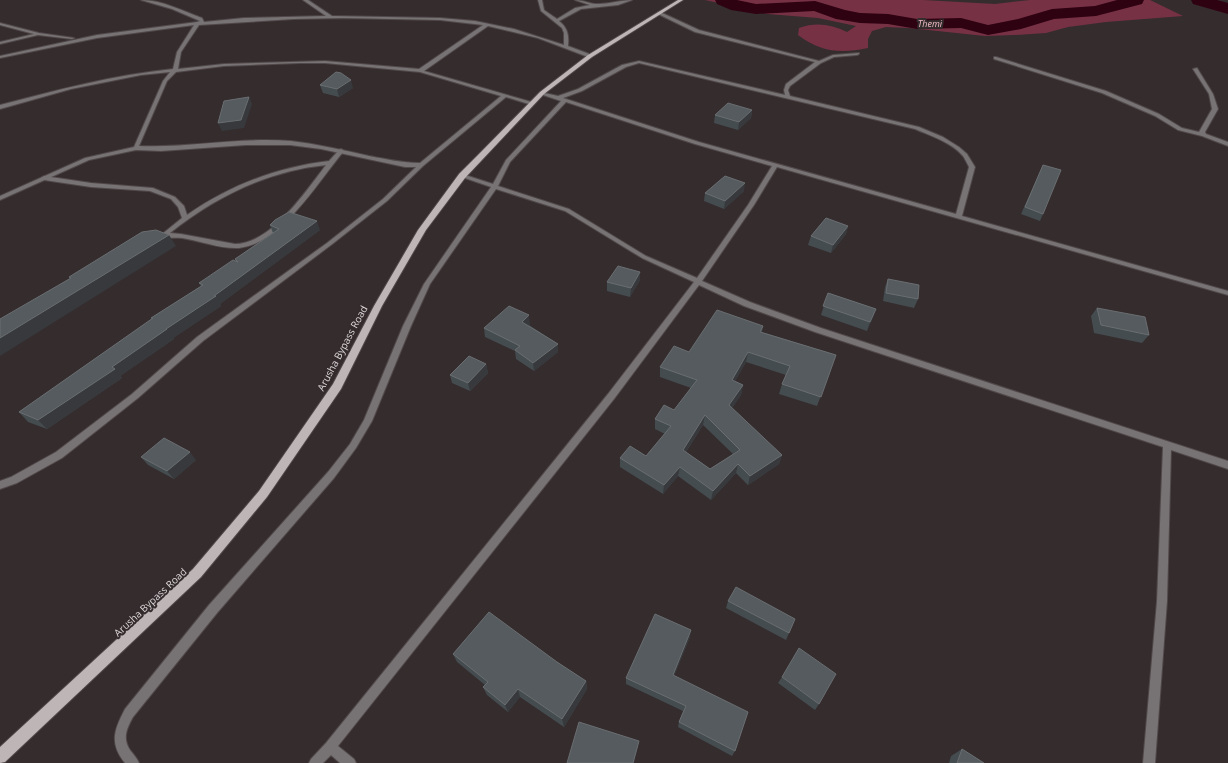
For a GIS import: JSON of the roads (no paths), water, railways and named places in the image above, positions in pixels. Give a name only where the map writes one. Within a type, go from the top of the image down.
[{"type":"main road","name":"Arusha Bypass Road","points":[[0,757],[197,573],[263,494],[337,386],[378,306],[422,230],[462,176],[542,93],[590,56],[681,0]]},
{"type":"street","points":[[136,148],[165,81],[176,68],[179,52],[197,24],[202,21],[202,19],[143,0]]},
{"type":"street","points":[[305,0],[331,17]]},
{"type":"street","points":[[540,0],[542,10],[558,20],[565,29],[568,38],[566,47]]},
{"type":"street","points":[[577,0],[598,6]]},
{"type":"street","points":[[558,20],[575,9],[618,5],[630,0]]},
{"type":"street","points":[[162,5],[167,2]]},
{"type":"street","points":[[659,13],[698,30],[818,62]]},
{"type":"street","points":[[0,57],[81,39],[197,24],[331,17],[456,21],[487,24],[566,47],[590,56]]},
{"type":"street","points":[[0,24],[39,34],[81,39]]},
{"type":"street","points":[[420,71],[487,24]]},
{"type":"street","points":[[0,43],[39,34]]},
{"type":"street","points":[[788,96],[786,90],[788,85],[818,62],[833,56],[857,54]]},
{"type":"street","points":[[996,58],[1104,92],[1157,115],[1180,129],[1204,135],[1228,144]]},
{"type":"street","points":[[0,107],[100,80],[176,68],[325,62],[420,71],[532,103]]},
{"type":"street","points":[[133,763],[124,753],[119,740],[120,730],[129,713],[214,609],[331,475],[353,446],[368,421],[407,326],[427,284],[495,186],[508,161],[561,99],[624,66],[639,62],[788,96],[833,109],[911,127],[941,138],[957,148],[965,155],[972,167],[959,216]]},
{"type":"street","points":[[1195,69],[1211,94],[1215,109],[1202,132],[1204,135]]},
{"type":"street","points":[[542,93],[675,136],[1228,294]]},
{"type":"street","points":[[0,485],[14,480],[59,455],[135,396],[200,339],[386,200],[421,165],[504,96]]},
{"type":"street","points":[[0,198],[87,159],[136,148],[246,143],[290,143],[341,151],[405,165],[421,165]]},
{"type":"street","points":[[151,240],[163,236],[175,235],[204,242],[242,245],[258,239],[287,218],[341,151]]},
{"type":"street","points":[[163,236],[185,217],[232,192],[264,178],[291,168],[330,163]]},
{"type":"street","points":[[315,763],[330,747],[605,404],[698,283],[776,165]]},
{"type":"street","points":[[462,176],[567,210],[644,257],[698,283],[747,304],[818,330],[1228,465]]},
{"type":"street","points":[[44,178],[91,185],[151,189],[173,198],[181,206],[185,217]]},
{"type":"street","points":[[1149,763],[1162,601],[1167,445]]},
{"type":"street","points":[[330,747],[350,763]]},
{"type":"waterway","name":"Themi","points":[[723,0],[737,6],[756,9],[815,6],[842,15],[860,18],[888,19],[917,24],[961,23],[988,30],[1021,24],[1052,14],[1096,11],[1136,0]]},
{"type":"waterway","name":"Themi","points":[[1199,0],[1228,9]]}]
